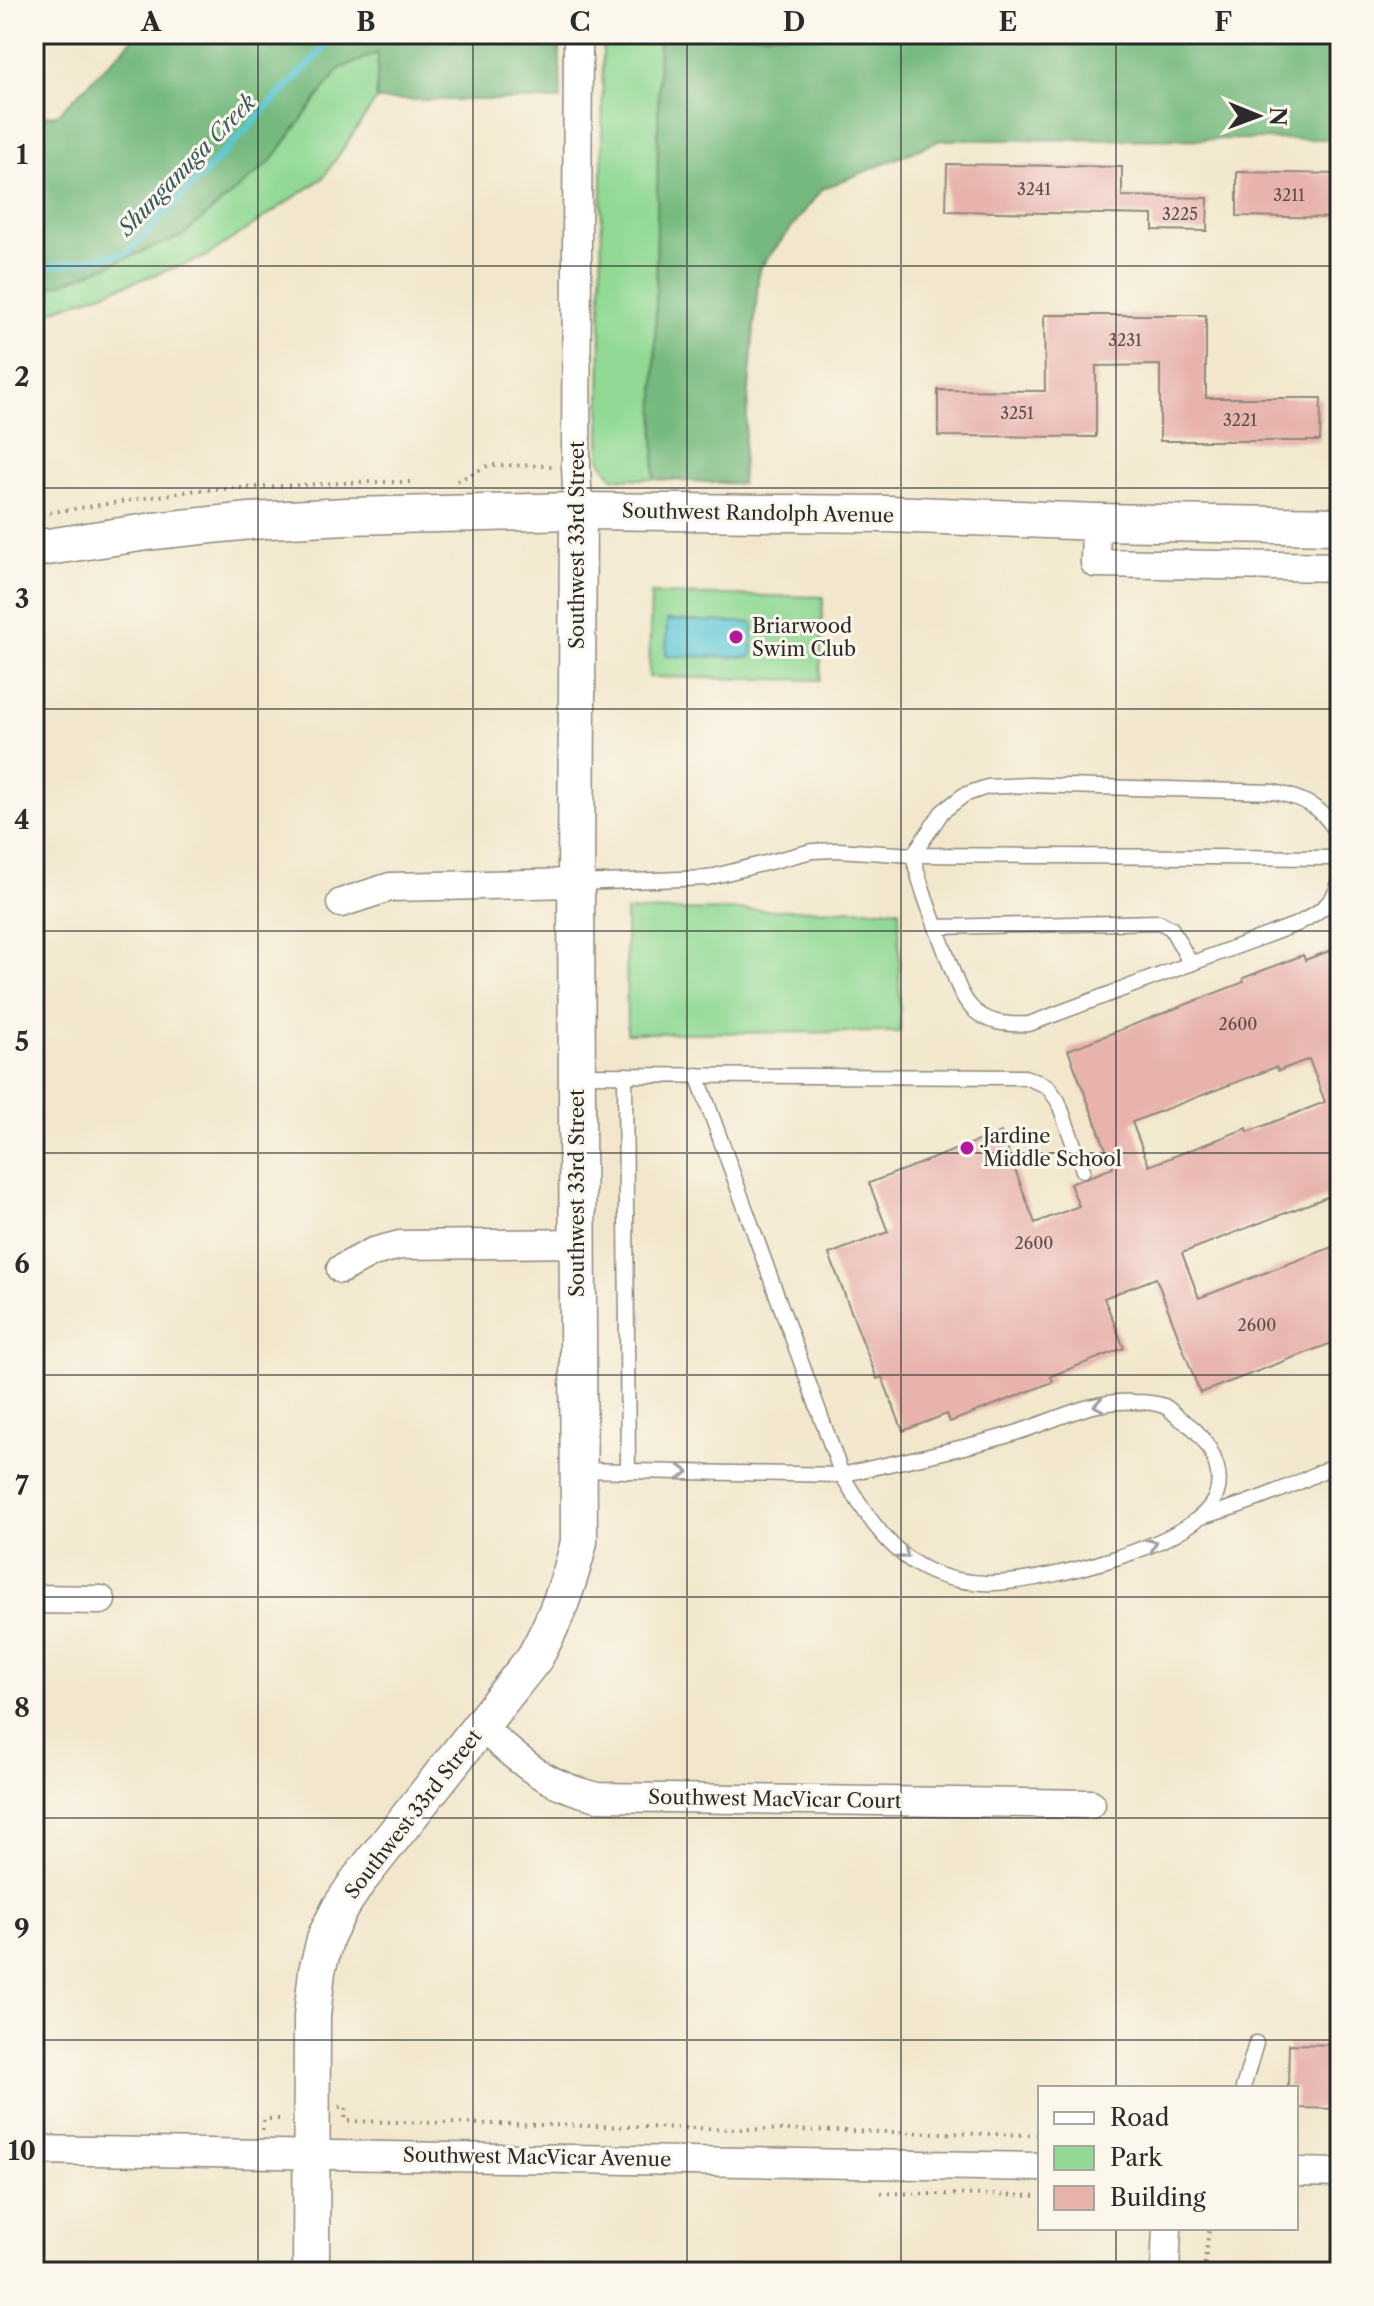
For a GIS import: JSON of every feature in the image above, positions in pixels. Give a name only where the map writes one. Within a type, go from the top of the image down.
[{"type":"street","name":"Southwest 33rd Street","points":[[311,2272],[312,2016],[317,1971],[326,1936],[358,1881],[535,1657],[554,1623],[579,1542],[576,883],[578,34]]},
{"type":"street","name":"Southwest Randolph Avenue","points":[[34,549],[154,531],[250,521],[578,511],[888,514],[1096,522],[1340,526]]},
{"type":"street","points":[[1096,522],[1095,563],[1340,567]]},
{"type":"street","points":[[341,903],[390,887],[576,883]]},
{"type":"street","points":[[341,1269],[373,1252],[400,1245],[577,1243]]},
{"type":"street","points":[[34,1599],[101,1600]]},
{"type":"street","name":"Southwest MacVicar Court","points":[[481,1727],[542,1778],[569,1790],[598,1797],[1091,1804]]},
{"type":"street","name":"Southwest MacVicar Avenue","points":[[34,2150],[1038,2167]]},
{"type":"street","points":[[1298,2172],[1340,2173]]},
{"type":"street","points":[[1165,2272],[1167,2230]]},
{"type":"lane","points":[[1340,852],[1339,842],[1326,818],[1316,807],[1296,796],[1274,792],[1000,785],[964,795],[942,812],[913,855],[920,888],[970,1007],[989,1020],[1009,1025],[1029,1024],[1297,924],[1322,911],[1338,889],[1340,877]]},
{"type":"lane","points":[[1326,818],[1340,810]]},
{"type":"lane","points":[[576,883],[707,878],[812,851],[838,850],[913,855],[1340,858]]},
{"type":"lane","points":[[936,927],[1159,922],[1171,928],[1191,964]]},
{"type":"lane","points":[[577,1075],[1025,1077],[1047,1086],[1058,1101],[1083,1170]]},
{"type":"lane","points":[[625,1075],[628,1471]]},
{"type":"lane","points":[[697,1075],[842,1475],[861,1508],[897,1550],[925,1569],[958,1579],[993,1583],[1083,1569],[1125,1556],[1201,1517],[1299,1484],[1340,1462]]},
{"type":"lane","points":[[577,1470],[842,1475],[1013,1434],[1092,1405],[1132,1401],[1163,1406],[1197,1432],[1213,1456],[1220,1480],[1215,1499],[1201,1517]]},
{"type":"lane","points":[[1244,2086],[1256,2043]]},
{"type":"path","points":[[445,482],[458,481],[490,465],[576,466]]},
{"type":"path","points":[[34,515],[198,490],[417,482]]},
{"type":"path","points":[[357,2121],[1038,2135]]},
{"type":"path","points":[[1204,2272],[1209,2230]]},
{"type":"green space","points":[[138,34],[559,34],[561,100],[376,100],[378,53],[339,69],[271,161],[182,236],[61,284],[34,291],[34,118],[58,114]]},
{"type":"green space","points":[[603,34],[659,34],[654,479],[613,478],[600,459]]},
{"type":"green space","points":[[659,34],[1340,34],[1340,139],[941,140],[822,189],[759,269],[741,484],[654,479]]},
{"type":"green space","points":[[379,52],[376,100],[323,178],[205,257],[34,317],[34,291],[61,284],[182,236],[271,161],[339,69]]},
{"type":"green space","name":"Briarwood Swim Club","points":[[651,594],[823,597],[820,680],[649,677]]},
{"type":"green space","points":[[899,909],[900,1032],[627,1033],[626,911]]},
{"type":"water","points":[[667,620],[753,623],[752,657],[666,656]]},
{"type":"building","points":[[947,164],[1122,167],[1122,196],[1208,198],[1207,231],[1153,230],[1153,215],[946,211]]},
{"type":"building","points":[[1237,172],[1340,174],[1340,218],[1237,216]]},
{"type":"building","points":[[1044,315],[1206,315],[1206,398],[1321,398],[1320,441],[1160,441],[1160,365],[1096,366],[1096,437],[938,436],[938,390],[1045,391]]},
{"type":"building","points":[[1340,947],[1340,1192],[1182,1253],[1199,1298],[1340,1244],[1340,1340],[1200,1393],[1156,1278],[1104,1298],[1124,1348],[1051,1376],[1053,1382],[950,1422],[947,1414],[903,1431],[882,1377],[877,1379],[829,1254],[888,1232],[869,1183],[1001,1132],[1035,1223],[1079,1206],[1070,1184],[1113,1168],[1068,1050],[1244,982],[1243,978],[1303,955],[1305,960]],"holes":[[[1309,1059],[1325,1102],[1149,1166],[1132,1122],[1276,1067],[1278,1071]]]},
{"type":"building","points":[[1289,2044],[1340,2045],[1340,2109],[1298,2108],[1298,2086],[1288,2086]]},
{"type":"waterway","name":"Shunganuga Creek","points":[[34,269],[127,253],[338,34]]},
{"type":"place","name":"Briarwood Swim Club","points":[[736,637]]},
{"type":"place","name":"Jardine Middle School","points":[[967,1148]]}]
